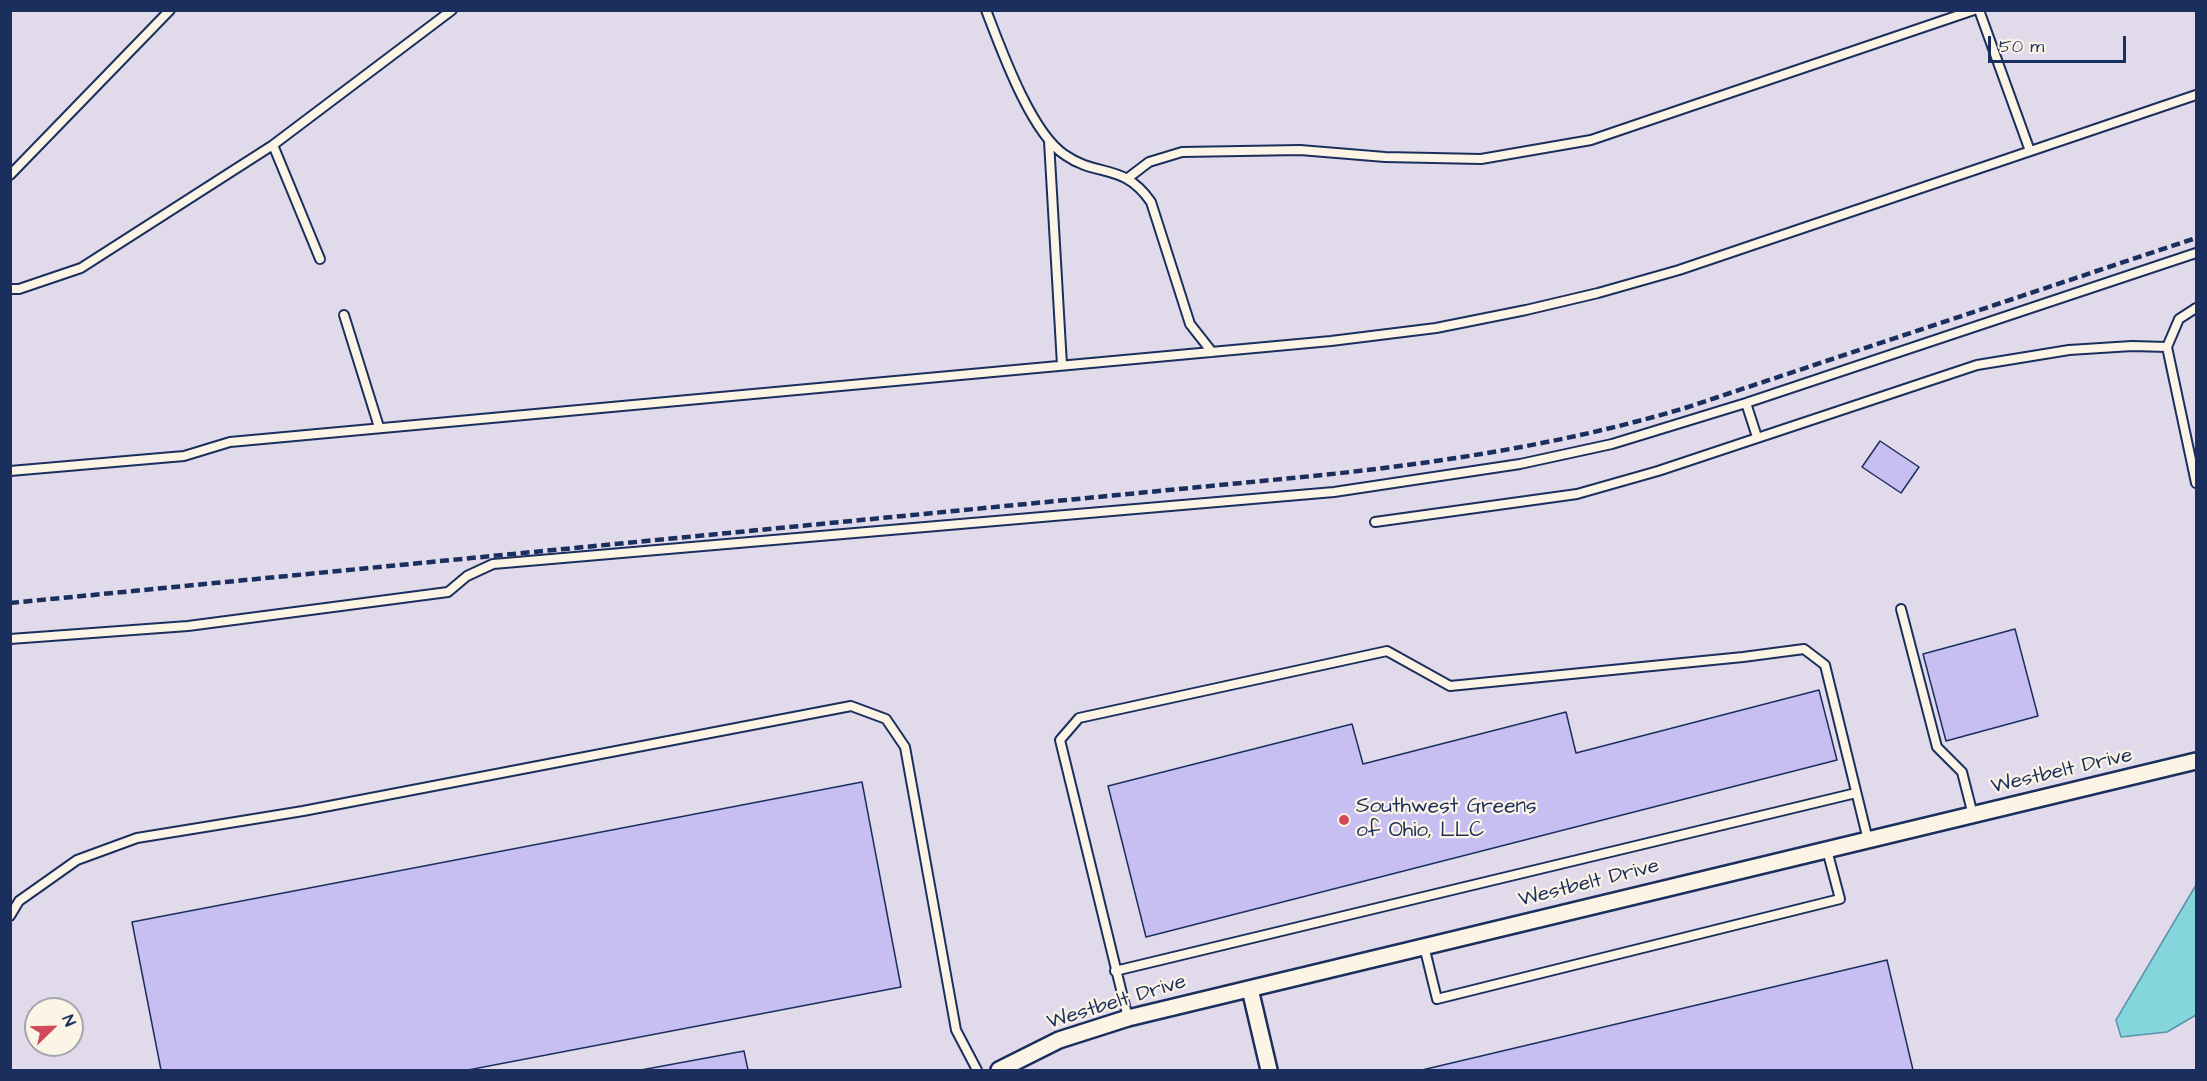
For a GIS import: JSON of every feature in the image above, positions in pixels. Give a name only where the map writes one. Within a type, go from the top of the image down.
[{"type":"street","name":"Westbelt Drive","points":[[999,1071],[1059,1041],[1128,1018],[2196,761]]},
{"type":"street","points":[[1250,989],[1269,1071]]},
{"type":"lane","points":[[10,175],[170,10]]},
{"type":"lane","points":[[10,289],[81,268],[273,146],[451,11],[459,10]]},
{"type":"lane","points":[[986,10],[1029,107],[1049,141],[1077,163],[1128,178],[1141,187],[1151,202],[1186,315],[1212,352]]},
{"type":"lane","points":[[1128,178],[1149,162],[1182,152],[1300,150],[1385,157],[1481,159],[1591,140],[1974,10]]},
{"type":"lane","points":[[1979,10],[2030,151]]},
{"type":"lane","points":[[10,471],[154,460],[184,456],[230,442],[379,427],[1212,352],[1436,328],[1598,293],[1679,270],[2196,95]]},
{"type":"lane","points":[[1049,141],[1062,365]]},
{"type":"lane","points":[[273,146],[320,260]]},
{"type":"lane","points":[[10,639],[188,626],[448,592],[467,576],[493,564],[1322,493],[1415,482],[1520,464],[1612,444],[1746,403],[2196,253]]},
{"type":"lane","points":[[2196,308],[2179,319],[2167,347],[2196,483]]},
{"type":"lane","points":[[344,315],[379,427]]},
{"type":"lane","points":[[1375,522],[1576,494],[1658,471],[1977,365],[2069,350],[2132,346],[2167,347]]},
{"type":"lane","points":[[1746,403],[1757,437]]},
{"type":"lane","points":[[1901,609],[1937,747],[1962,772],[1973,815]]},
{"type":"lane","points":[[1128,1018],[1060,740],[1079,717],[1386,651],[1450,686],[1804,649],[1825,665],[1868,840]]},
{"type":"lane","points":[[10,916],[19,901],[77,860],[137,838],[303,811],[851,706],[886,718],[905,747],[956,1030],[976,1071]]},
{"type":"lane","points":[[1115,971],[1856,793]]},
{"type":"lane","points":[[1424,946],[1437,999],[1840,899],[1827,850]]},
{"type":"shaded area","points":[[10,11],[2196,11],[2196,1070],[11,1070]]},
{"type":"water","points":[[2196,885],[2196,1015],[2167,1032],[2121,1037],[2116,1020]]},
{"type":"building","points":[[1880,441],[1919,467],[1901,493],[1862,467]]},
{"type":"building","points":[[2015,629],[2038,716],[1946,741],[1923,654]]},
{"type":"building","points":[[1819,690],[1837,760],[1146,937],[1108,786],[1352,724],[1363,764],[1566,712],[1576,753]]},
{"type":"building","points":[[862,782],[901,987],[468,1070],[161,1070],[132,922]]},
{"type":"building","points":[[1887,960],[1913,1070],[1422,1070]]},
{"type":"building","points":[[744,1051],[748,1070],[641,1070]]},
{"type":"railway","points":[[10,603],[1323,475],[1506,450],[1596,431],[1685,408],[2196,238]]},
{"type":"place","name":"Southwest Greens of Ohio, LLC","points":[[1344,820]]}]
